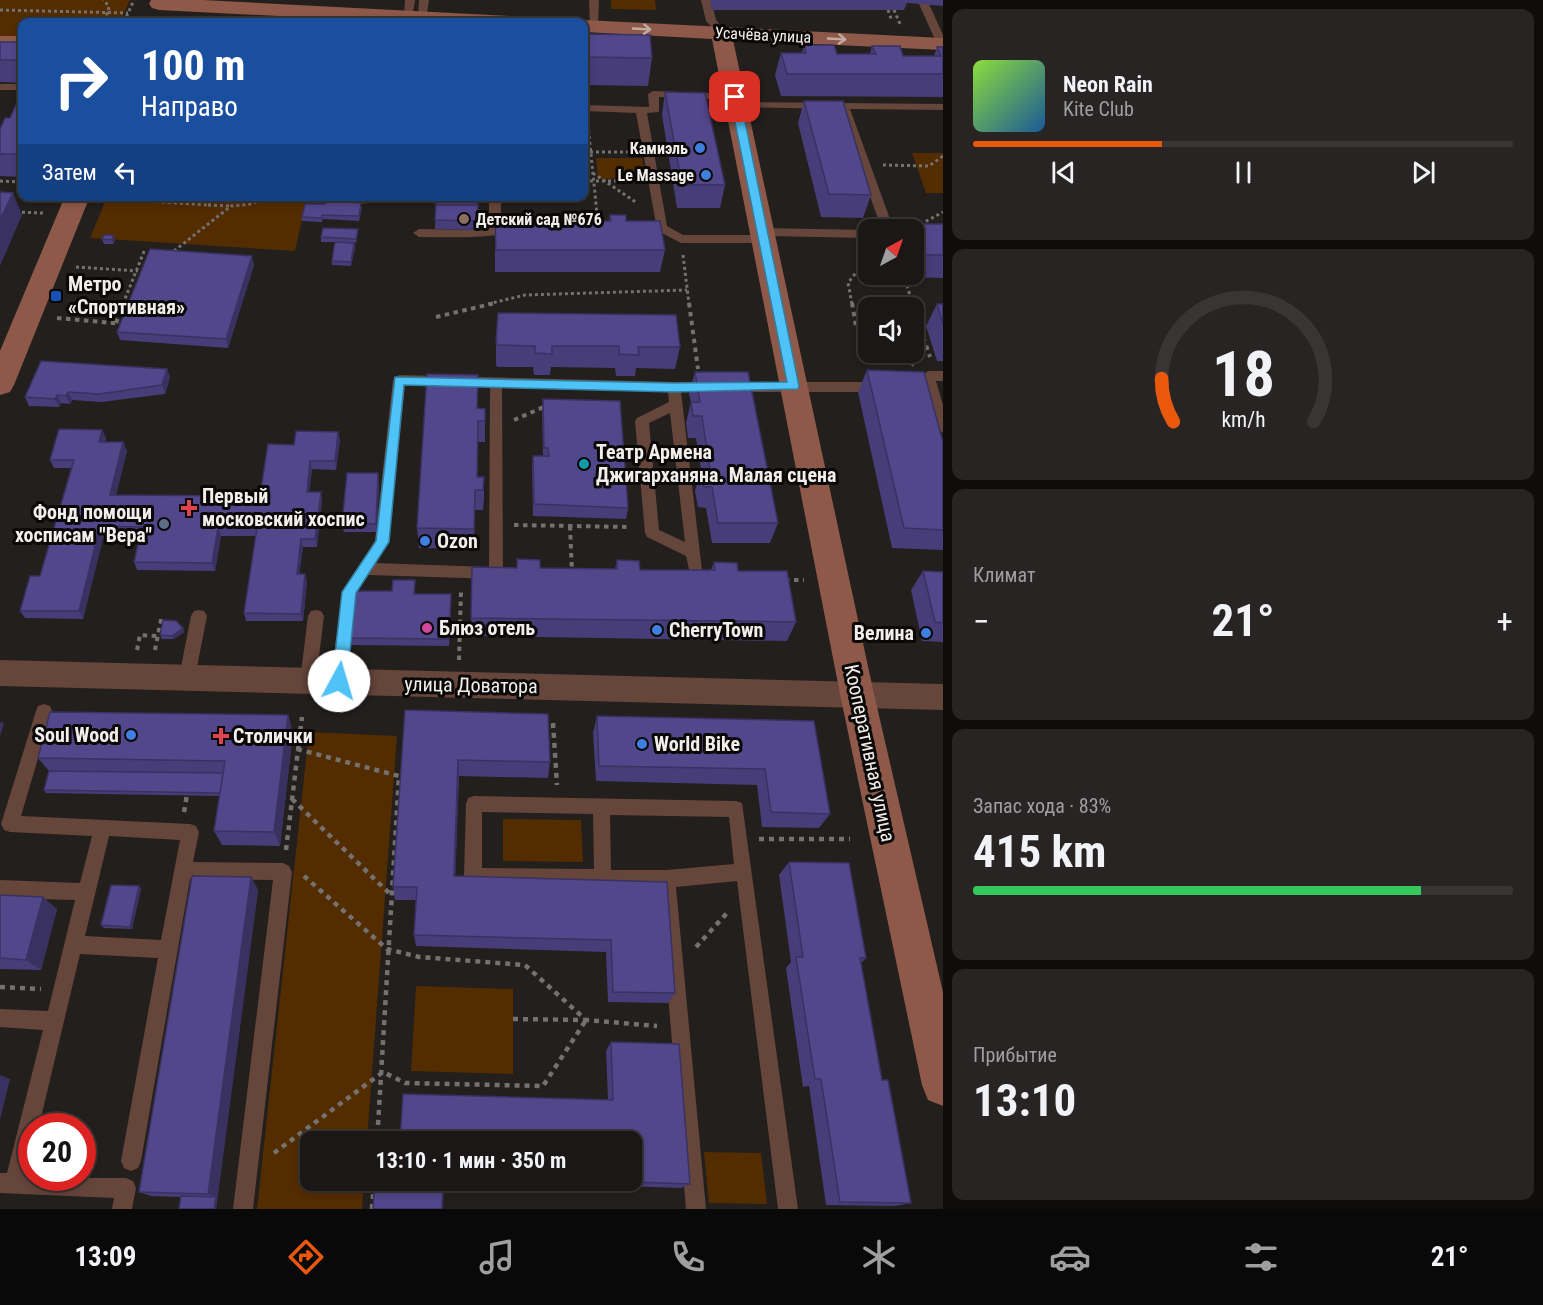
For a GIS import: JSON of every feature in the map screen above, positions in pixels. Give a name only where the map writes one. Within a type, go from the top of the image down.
[{"type":"street","points":[[157,9],[416,9],[438,18]]},
{"type":"street","name":"Усачёва улица","points":[[589,26],[942,44]]},
{"type":"street","name":"Кооперативная улица","points":[[721,32],[857,694],[933,994],[943,1085]]},
{"type":"street","points":[[0,42],[18,42]]},
{"type":"street","points":[[0,385],[87,201]]},
{"type":"street","name":"улица Доватора","points":[[0,673],[943,697]]},
{"type":"lane","points":[[589,26],[594,0]]},
{"type":"lane","points":[[706,0],[711,21],[721,32]]},
{"type":"lane","points":[[924,4],[942,44]]},
{"type":"lane","points":[[0,87],[18,87]]},
{"type":"lane","points":[[588,108],[655,110],[653,94],[736,101],[943,107]]},
{"type":"lane","points":[[843,105],[884,219]]},
{"type":"lane","points":[[641,110],[661,223],[681,239],[858,234]]},
{"type":"lane","points":[[495,201],[495,229]]},
{"type":"lane","points":[[598,228],[661,223]]},
{"type":"lane","points":[[419,233],[487,234],[495,229],[518,229]]},
{"type":"lane","points":[[339,681],[349,592],[382,542],[399,380],[674,387],[899,387]]},
{"type":"lane","points":[[933,382],[943,428]]},
{"type":"lane","points":[[364,569],[496,573],[496,383]]},
{"type":"lane","points":[[674,387],[695,570]]},
{"type":"lane","points":[[676,404],[642,421],[652,533],[693,552]]},
{"type":"lane","points":[[187,677],[199,616]]},
{"type":"lane","points":[[308,681],[316,616]]},
{"type":"lane","points":[[44,711],[10,824],[190,832],[130,1161]]},
{"type":"lane","points":[[744,872],[667,879],[473,876],[474,804],[736,809],[788,1209]]},
{"type":"lane","points":[[601,806],[603,878]]},
{"type":"lane","points":[[102,828],[54,1021],[7,1183],[126,1188],[122,1209]]},
{"type":"lane","points":[[184,870],[283,872],[243,1209]]},
{"type":"lane","points":[[667,879],[696,1209]]},
{"type":"lane","points":[[0,889],[86,892]]},
{"type":"lane","points":[[73,944],[168,950]]},
{"type":"lane","points":[[0,1018],[54,1021]]},
{"type":"path","points":[[101,18],[108,13],[109,6],[103,0]]},
{"type":"path","points":[[126,18],[134,0]]},
{"type":"path","points":[[0,10],[128,13]]},
{"type":"path","points":[[588,134],[598,228]]},
{"type":"path","points":[[590,152],[648,152]]},
{"type":"path","points":[[865,164],[929,166],[943,156]]},
{"type":"path","points":[[593,173],[661,223]]},
{"type":"path","points":[[0,181],[18,182]]},
{"type":"path","points":[[588,181],[654,181]]},
{"type":"path","points":[[136,201],[231,206],[252,204],[257,201]]},
{"type":"path","points":[[208,205],[210,201]]},
{"type":"path","points":[[16,206],[23,212]]},
{"type":"path","points":[[174,251],[231,206]]},
{"type":"path","points":[[12,212],[43,213]]},
{"type":"path","points":[[924,222],[943,212]]},
{"type":"path","points":[[681,239],[700,387]]},
{"type":"path","points":[[116,323],[145,249]]},
{"type":"path","points":[[73,267],[147,272]]},
{"type":"path","points":[[858,270],[848,283],[858,328]]},
{"type":"path","points":[[906,285],[933,382]]},
{"type":"path","points":[[436,317],[525,295],[687,290]]},
{"type":"path","points":[[53,318],[127,324]]},
{"type":"path","points":[[496,525],[652,527]]},
{"type":"path","points":[[570,526],[572,575]]},
{"type":"path","points":[[459,661],[462,572]]},
{"type":"path","points":[[561,575],[583,575]]},
{"type":"path","points":[[777,580],[834,581]]},
{"type":"path","points":[[156,642],[162,615]]},
{"type":"path","points":[[140,638],[140,635],[158,636]]},
{"type":"path","points":[[302,717],[283,872],[303,875],[387,949],[419,957],[525,965],[586,1020]]},
{"type":"path","points":[[553,723],[558,806]]},
{"type":"path","points":[[297,748],[399,776],[390,894],[383,1072],[378,1131]]},
{"type":"path","points":[[292,799],[390,894]]},
{"type":"path","points":[[740,839],[850,839]]},
{"type":"path","points":[[675,970],[747,892]]},
{"type":"path","points":[[0,987],[62,990]]},
{"type":"path","points":[[513,1019],[586,1020],[680,1028]]},
{"type":"path","points":[[383,1072],[405,1083],[543,1086],[586,1020]]},
{"type":"path","points":[[247,1173],[383,1072]]},
{"type":"path","points":[[372,1209],[373,1191]]},
{"type":"shaded area","points":[[0,0],[130,0],[122,18],[18,18],[18,38],[0,38]]},
{"type":"shaded area","points":[[611,0],[655,0],[656,10],[611,9]]},
{"type":"shaded area","points":[[912,153],[943,153],[943,193],[926,193]]},
{"type":"shaded area","points":[[596,158],[642,158],[646,178],[598,179]]},
{"type":"shaded area","points":[[105,201],[367,201],[367,204],[306,202],[295,251],[90,238]]},
{"type":"shaded area","points":[[309,732],[397,736],[368,1131],[300,1131],[300,1191],[363,1191],[362,1209],[257,1209]]},
{"type":"shaded area","points":[[503,819],[581,820],[583,862],[503,861]]},
{"type":"shaded area","points":[[416,986],[513,989],[513,1074],[411,1071]]},
{"type":"shaded area","points":[[704,1152],[761,1153],[767,1204],[709,1203]]},
{"type":"building","points":[[588,34],[650,35],[652,58],[588,57]]},
{"type":"building","points":[[0,42],[18,42],[18,60],[0,60]]},
{"type":"building","points":[[804,45],[834,45],[837,54],[876,54],[872,46],[900,46],[903,56],[941,56],[937,47],[943,47],[943,74],[787,74],[781,53],[806,53]]},
{"type":"building","points":[[665,92],[705,93],[725,185],[682,185]]},
{"type":"building","points":[[18,101],[18,154],[0,154],[0,129],[5,118],[10,118]]},
{"type":"building","points":[[804,101],[843,101],[871,195],[829,194]]},
{"type":"building","points":[[0,192],[13,193],[0,220]]},
{"type":"building","points":[[326,201],[361,203],[359,216],[302,217],[305,204],[325,204]]},
{"type":"building","points":[[436,205],[478,205],[477,221],[435,220]]},
{"type":"building","points":[[533,215],[550,215],[550,221],[611,221],[610,215],[626,215],[626,221],[660,221],[665,250],[496,250],[495,221],[533,221]]},
{"type":"building","points":[[924,224],[943,224],[943,255],[924,255]]},
{"type":"building","points":[[323,228],[358,229],[356,239],[321,237]]},
{"type":"building","points":[[104,235],[113,235],[112,240],[102,239]]},
{"type":"building","points":[[335,242],[354,243],[351,262],[332,261]]},
{"type":"building","points":[[150,249],[252,256],[226,339],[117,332]]},
{"type":"building","points":[[937,304],[943,304],[943,324]]},
{"type":"building","points":[[498,313],[676,315],[680,347],[638,347],[639,355],[619,354],[619,346],[552,346],[552,354],[535,353],[535,346],[498,345],[496,343]]},
{"type":"building","points":[[41,361],[167,369],[162,385],[99,394],[68,392],[66,396],[57,395],[55,399],[25,397]]},
{"type":"building","points":[[867,370],[924,372],[943,442],[943,530],[904,528]]},
{"type":"building","points":[[695,372],[748,372],[778,523],[718,523],[712,487],[704,487],[701,470],[710,470],[702,416],[693,416],[691,402],[700,402]]},
{"type":"building","points":[[427,374],[478,375],[477,408],[485,409],[485,421],[478,421],[477,477],[484,477],[483,490],[475,490],[474,529],[417,528]]},
{"type":"building","name":"Театр Армена Джигарханяна. Малая сцена","points":[[543,399],[620,401],[628,508],[534,504],[533,456],[549,456],[548,448],[544,448]]},
{"type":"building","points":[[59,429],[102,430],[99,442],[123,442],[110,495],[260,496],[268,444],[294,445],[296,431],[338,432],[335,461],[310,461],[307,492],[321,492],[315,539],[301,539],[297,574],[305,574],[301,614],[244,613],[257,528],[218,528],[212,563],[134,562],[142,527],[100,526],[79,611],[20,611],[30,576],[40,576],[74,460],[50,460]]},
{"type":"building","points":[[347,473],[378,473],[376,524],[342,524]]},
{"type":"building","points":[[517,559],[540,560],[540,568],[617,569],[617,560],[639,561],[640,570],[715,570],[714,562],[737,563],[738,571],[787,571],[796,622],[471,618],[472,567],[517,568]]},
{"type":"building","points":[[923,571],[943,572],[943,623],[935,622]]},
{"type":"building","points":[[393,580],[415,580],[414,594],[451,594],[449,639],[349,638],[353,591],[392,591]]},
{"type":"building","points":[[163,620],[176,621],[183,628],[172,636],[160,635]]},
{"type":"building","points":[[405,710],[548,714],[550,762],[458,760],[454,876],[667,882],[675,993],[613,992],[611,940],[414,935],[417,887],[393,887]]},
{"type":"building","points":[[50,712],[288,715],[274,832],[214,831],[225,761],[38,758]]},
{"type":"building","points":[[597,716],[814,721],[830,814],[771,812],[765,769],[599,766]]},
{"type":"building","points":[[49,771],[223,773],[220,793],[44,790]]},
{"type":"building","points":[[789,862],[849,863],[866,958],[860,958],[882,1080],[888,1080],[911,1203],[840,1202],[821,1079],[815,1079],[796,957],[803,957]]},
{"type":"building","points":[[192,876],[251,877],[208,1194],[139,1192]]},
{"type":"building","points":[[111,885],[139,886],[130,927],[101,925]]},
{"type":"building","points":[[0,895],[43,897],[26,960],[0,958]]},
{"type":"building","points":[[611,1042],[679,1044],[690,1184],[642,1182],[642,1131],[401,1131],[403,1094],[613,1100]]},
{"type":"building","points":[[374,1191],[443,1191],[442,1209],[373,1209]]},
{"type":"building","points":[[181,1196],[216,1197],[214,1209],[179,1209]]},
{"type":"place","name":"Камиэль","points":[[700,148]]},
{"type":"place","name":"Le Massage","points":[[706,175]]},
{"type":"place","name":"Детский сад №676","points":[[464,219]]},
{"type":"place","name":"Метро «Спортивная»","points":[[56,296]]},
{"type":"place","name":"Театр Армена Джигарханяна. Малая сцена","points":[[584,464]]},
{"type":"place","name":"Первый московский хоспис","points":[[189,508]]},
{"type":"place","name":"Фонд помощи хосписам \"Вера\"","points":[[164,524]]},
{"type":"place","name":"Ozon","points":[[425,541]]},
{"type":"place","name":"Блюз отель","points":[[427,628]]},
{"type":"place","name":"CherryTown","points":[[657,630]]},
{"type":"place","name":"Велина","points":[[926,633]]},
{"type":"place","name":"Soul Wood","points":[[131,735]]},
{"type":"place","name":"Столички","points":[[221,736]]},
{"type":"place","name":"World Bike","points":[[642,744]]},
{"type":"route","points":[[339,681],[349,592],[382,542],[399,380],[674,387],[793,386],[735,97]]}]
